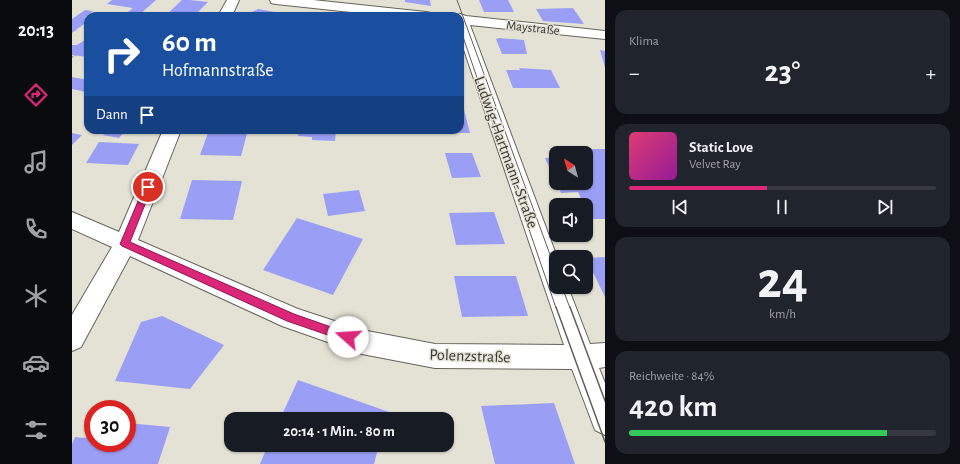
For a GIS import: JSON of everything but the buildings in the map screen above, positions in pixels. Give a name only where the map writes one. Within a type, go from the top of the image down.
[{"type":"street","points":[[227,12],[232,0]]},
{"type":"street","points":[[276,0],[388,12]]},
{"type":"street","name":"Maystraße","points":[[464,17],[605,35]]},
{"type":"street","name":"Ludwig-Hartmann-Straße","points":[[464,29],[593,355],[605,420]]},
{"type":"street","points":[[72,339],[125,244],[170,134]]},
{"type":"street","name":"Polenzstraße","points":[[72,220],[291,318],[362,342],[435,356],[593,355]]},
{"type":"path","points":[[72,57],[76,55]]},
{"type":"tram line","points":[[457,0],[461,12]]},
{"type":"tram line","points":[[464,19],[549,252]]},
{"type":"tram line","points":[[464,40],[556,308]]},
{"type":"tram line","points":[[565,294],[570,308]]},
{"type":"tram line","points":[[556,307],[605,442]]},
{"type":"tram line","points":[[570,307],[605,401]]},
{"type":"route","points":[[148,187],[125,244],[291,318],[348,337]]}]
